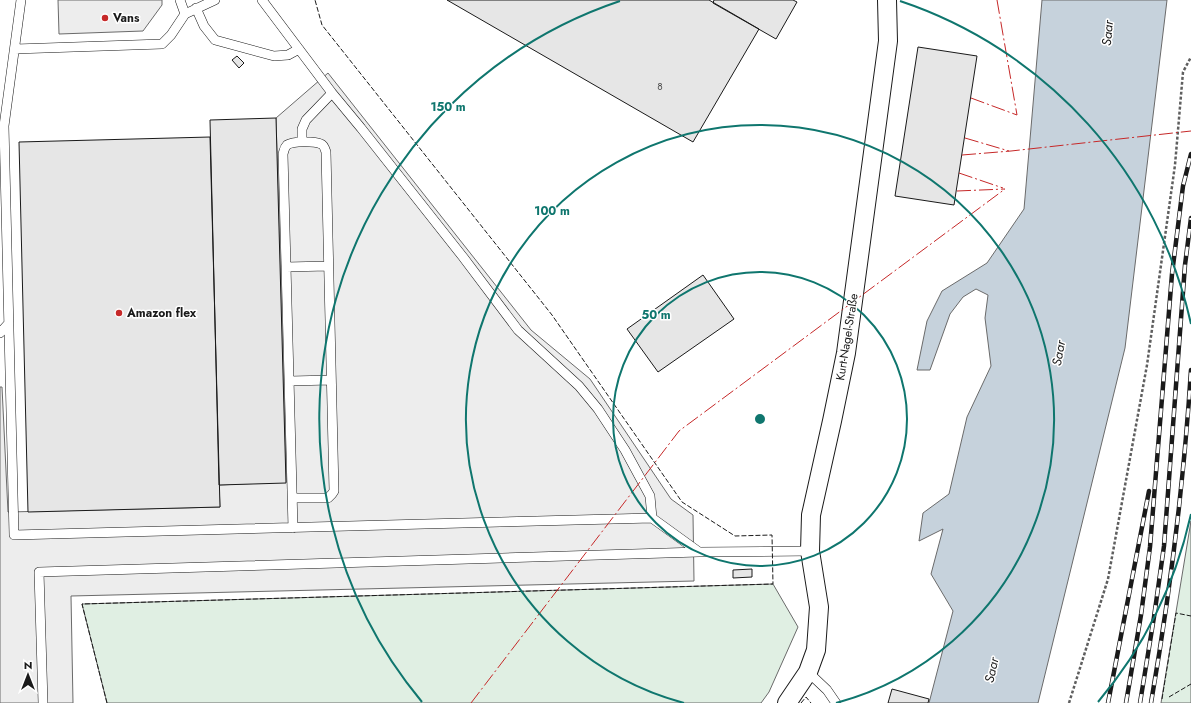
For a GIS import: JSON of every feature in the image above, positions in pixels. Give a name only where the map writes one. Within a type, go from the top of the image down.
[{"type":"street","name":"Kurt-Nagel-Straße","points":[[787,703],[808,672],[816,650],[820,607],[810,551],[811,515],[846,353],[888,42],[887,0]]},
{"type":"lane","points":[[21,0],[4,126],[14,535],[652,518],[699,552]]},
{"type":"lane","points":[[180,0],[185,14]]},
{"type":"lane","points":[[15,49],[162,44],[171,35],[185,14],[215,0]]},
{"type":"lane","points":[[262,0],[332,93],[463,257],[518,330],[579,386],[598,409],[625,450],[650,496],[652,518]]},
{"type":"lane","points":[[196,8],[204,26],[215,40],[274,56],[288,54],[299,49]]},
{"type":"lane","points":[[302,142],[302,129],[306,120],[332,93]]},
{"type":"lane","points":[[293,498],[328,498],[334,491],[326,152],[324,146],[321,144],[302,142],[288,144],[284,148],[283,154],[293,528]]},
{"type":"lane","points":[[286,267],[328,266]]},
{"type":"lane","points":[[0,333],[9,322]]},
{"type":"lane","points":[[290,381],[331,380]]},
{"type":"lane","points":[[43,703],[39,572],[699,552],[810,551]]},
{"type":"lane","points":[[808,672],[827,690],[836,703]]},
{"type":"path","points":[[1069,703],[1108,579],[1147,365],[1175,165],[1183,72],[1191,57]]},
{"type":"green space","points":[[1191,521],[1191,703],[1161,703]]},
{"type":"green space","points":[[773,584],[798,627],[769,692],[761,703],[107,703],[82,604]]},
{"type":"shaded area","name":"Vans","points":[[58,0],[162,0],[162,5],[143,31],[59,34]]},
{"type":"shaded area","points":[[328,73],[531,330],[590,379],[671,499],[693,515],[694,581],[71,596],[73,703],[0,703],[0,387],[2,387],[8,512],[220,507],[219,485],[286,482],[276,118]]},
{"type":"water","name":"Saar","points":[[1042,0],[1167,0],[1125,348],[1038,703],[929,703],[953,611],[931,574],[943,529],[919,541],[923,513],[949,494],[967,417],[991,366],[985,318],[988,295],[976,289],[963,297],[950,314],[930,370],[917,370],[927,321],[942,291],[987,263],[1024,209]]},
{"type":"building","points":[[447,0],[709,0],[759,29],[693,142]]},
{"type":"building","points":[[714,0],[793,0],[797,2],[776,39],[713,3]]},
{"type":"building","points":[[918,47],[977,56],[954,205],[895,196]]},
{"type":"building","points":[[237,56],[244,63],[239,68],[232,60]]},
{"type":"building","points":[[276,118],[286,483],[219,485],[210,120]]},
{"type":"building","name":"Amazon flex","points":[[210,137],[220,507],[28,512],[19,142]]},
{"type":"building","points":[[703,275],[734,319],[658,372],[627,329]]},
{"type":"building","points":[[752,569],[752,577],[733,578],[733,570]]},
{"type":"building","points":[[892,689],[929,699],[928,703],[888,703]]},
{"type":"railway","points":[[1126,703],[1141,615],[1150,547],[1172,274],[1183,186],[1191,154]]},
{"type":"railway","points":[[1140,703],[1164,546],[1185,265],[1191,218]]},
{"type":"railway","points":[[1151,703],[1176,537],[1191,370]]},
{"type":"railway","points":[[1108,703],[1149,491]]},
{"type":"fence","points":[[107,703],[82,604],[773,584],[772,535],[735,536],[682,502],[552,315],[322,25],[315,0]]},
{"type":"fence","points":[[1162,699],[1176,613],[1191,616]]},
{"type":"fence","points":[[1169,697],[1191,684]]},
{"type":"fence","points":[[801,703],[806,697],[811,703]]},
{"type":"power","points":[[997,0],[1017,115]]},
{"type":"power","points":[[971,98],[1017,115]]},
{"type":"power","points":[[962,155],[1191,131]]},
{"type":"power","points":[[965,138],[1009,151]]},
{"type":"power","points":[[959,173],[1003,188]]},
{"type":"power","points":[[957,191],[1005,189]]},
{"type":"power","points":[[471,703],[679,431],[1005,189]]},
{"type":"place","name":"Vans","points":[[105,18]]},
{"type":"place","name":"Amazon flex","points":[[119,313]]}]
